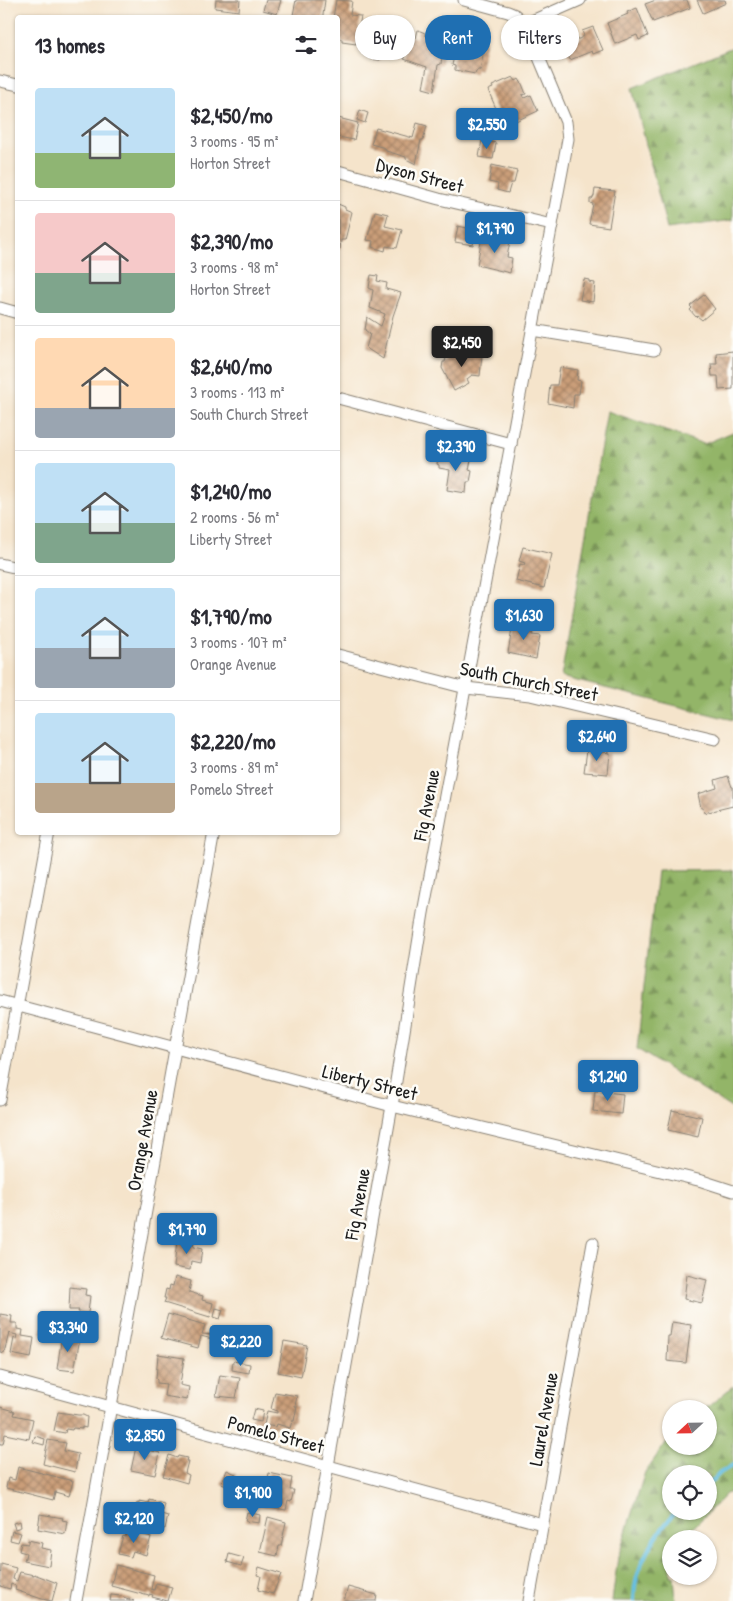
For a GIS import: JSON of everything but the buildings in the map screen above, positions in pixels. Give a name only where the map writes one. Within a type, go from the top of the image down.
[{"type":"street","points":[[464,0],[515,15]]},
{"type":"street","points":[[546,15],[580,0]]},
{"type":"street","name":"Fig Avenue","points":[[304,1601],[392,1106],[423,913],[568,139],[566,122],[540,60]]},
{"type":"street","points":[[0,81],[15,85]]},
{"type":"street","name":"Dyson Street","points":[[340,172],[552,225]]},
{"type":"street","points":[[0,308],[15,312]]},
{"type":"street","points":[[532,330],[654,350]]},
{"type":"street","points":[[340,399],[511,444]]},
{"type":"street","points":[[0,564],[15,567]]},
{"type":"street","name":"South Church Street","points":[[340,655],[466,688],[530,695],[714,739]]},
{"type":"street","points":[[0,1100],[48,835]]},
{"type":"street","name":"Orange Avenue","points":[[76,1601],[213,835]]},
{"type":"street","name":"Liberty Street","points":[[0,1001],[392,1106],[702,1181],[733,1191]]},
{"type":"street","name":"Laurel Avenue","points":[[529,1601],[593,1243]]},
{"type":"street","name":"Pomelo Street","points":[[0,1377],[542,1524]]},
{"type":"green space","points":[[733,47],[733,220],[667,229],[632,88]]},
{"type":"green space","points":[[607,411],[704,444],[733,432],[733,720],[561,677]]},
{"type":"green space","points":[[733,870],[733,1109],[637,1049],[657,871]]},
{"type":"green space","points":[[733,1386],[733,1491],[726,1494],[717,1503],[717,1465],[662,1465],[662,1520],[701,1520],[691,1530],[662,1530],[662,1585],[675,1585],[676,1601],[612,1601],[618,1557],[645,1472],[662,1448],[662,1455],[718,1455],[718,1400],[716,1400]]},
{"type":"waterway","points":[[717,1476],[733,1465]]},
{"type":"waterway","points":[[634,1601],[637,1576],[641,1564],[653,1541],[669,1520]]}]
